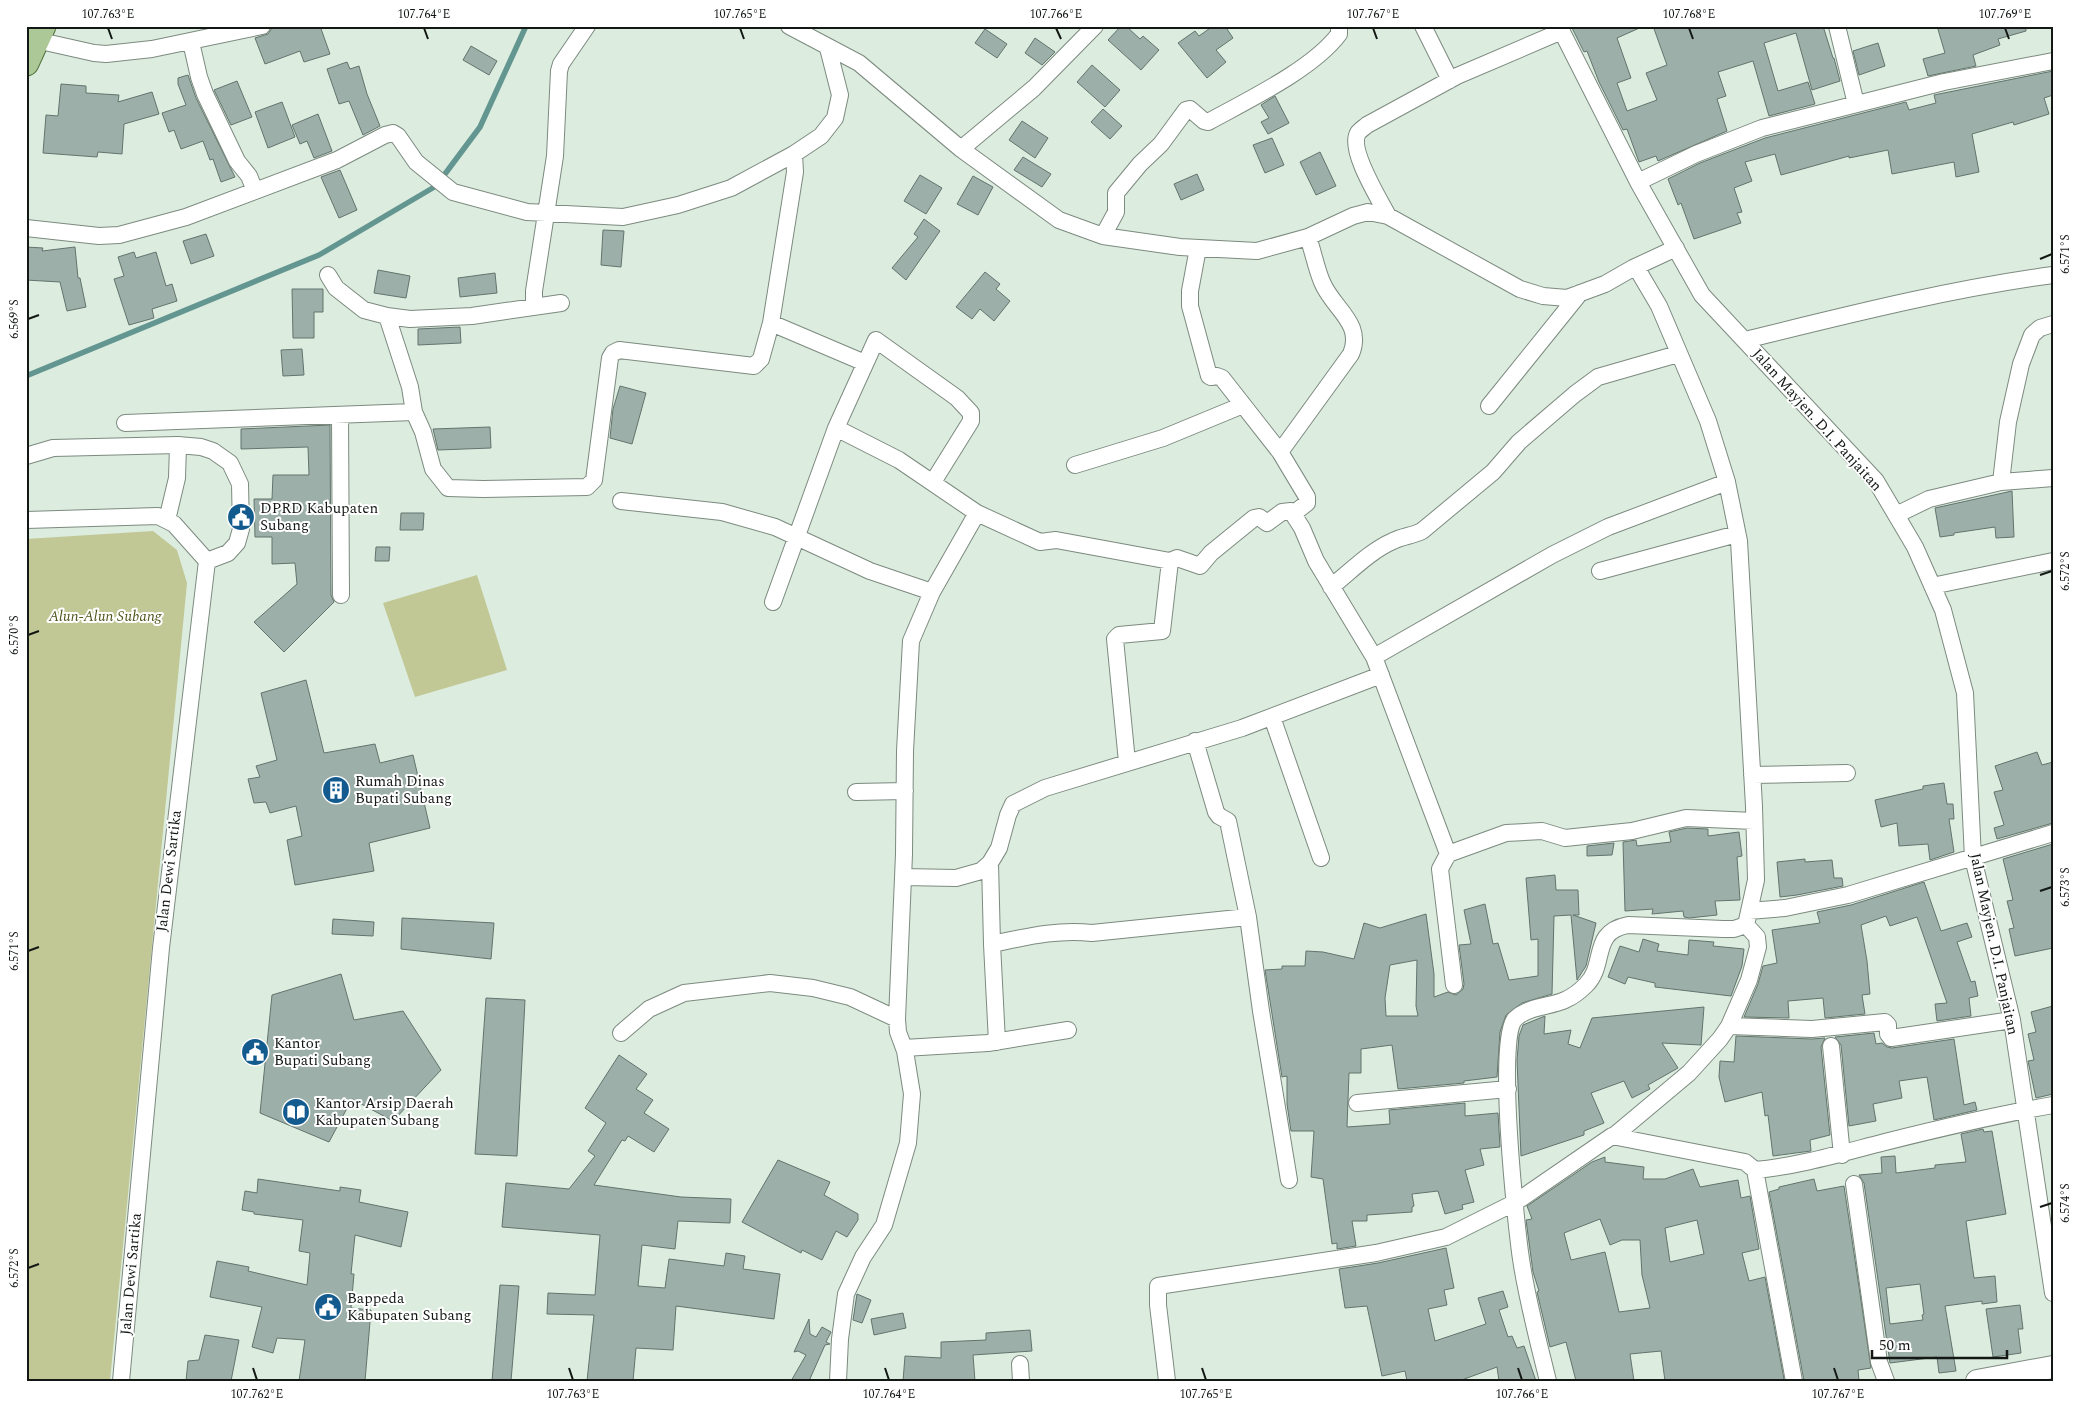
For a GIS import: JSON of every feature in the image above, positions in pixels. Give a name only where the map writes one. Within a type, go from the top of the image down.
[{"type":"main road","points":[[26,63],[40,33]]},
{"type":"main road","points":[[1977,1381],[2053,1367]]},
{"type":"street","points":[[40,33],[100,54],[192,42],[262,26]]},
{"type":"street","points":[[534,306],[534,291],[555,156],[559,71],[561,64],[587,26]]},
{"type":"street","points":[[789,26],[832,50],[859,62],[961,149],[1059,220],[1103,236],[1198,248],[1257,251],[1308,237],[1353,216],[1368,212],[1388,216],[1520,289],[1543,296],[1567,298],[1605,284],[1676,248]]},
{"type":"street","points":[[961,149],[1034,88],[1095,26]]},
{"type":"street","points":[[1103,236],[1116,212],[1116,193],[1140,164],[1161,144],[1186,110],[1190,109],[1204,121],[1208,122],[1274,85],[1325,51],[1340,34],[1339,26]]},
{"type":"street","points":[[1422,26],[1450,80]]},
{"type":"street","points":[[1837,26],[1856,104]]},
{"type":"street","points":[[1388,216],[1358,157],[1356,146],[1358,134],[1367,125],[1450,80],[1529,47],[1557,31]]},
{"type":"street","name":"Jalan Mayjen. D.I. Panjaitan","points":[[1557,31],[1638,182],[1702,294],[1876,481],[1916,547],[1943,610],[1965,692],[1973,858],[2012,1020],[2053,1293]]},
{"type":"street","points":[[192,42],[199,77],[205,94],[238,160],[249,176],[255,191]]},
{"type":"street","points":[[26,228],[99,236],[119,235],[186,217],[337,160],[385,135],[393,133],[398,136],[416,162],[453,192],[526,212],[623,217],[678,205],[730,188],[794,160],[821,136],[835,118],[840,95],[832,50]]},
{"type":"street","points":[[1638,182],[1696,154],[1762,128],[1944,82],[2053,61]]},
{"type":"street","points":[[387,316],[410,387],[414,412],[423,432],[433,469],[448,488],[587,487],[594,480],[610,358],[613,353],[619,350],[754,366],[761,359],[771,324],[794,160]]},
{"type":"street","points":[[1280,452],[1351,354],[1355,345],[1356,337],[1353,327],[1336,307],[1322,282],[1308,237]]},
{"type":"street","points":[[1198,248],[1190,290],[1190,306],[1210,377],[1221,377],[1280,452],[1308,499],[1305,506],[1294,511],[1293,514]]},
{"type":"street","points":[[1166,1381],[1158,1286],[1358,1256],[1446,1236],[1515,1198],[1607,1138],[1615,1135],[1689,1072],[1720,1039],[1729,1026],[1749,980],[1758,947],[1757,937],[1747,918],[1756,880],[1752,775],[1737,534],[1727,482],[1708,421],[1659,306],[1636,268]]},
{"type":"street","points":[[328,276],[336,288],[364,310],[410,319],[472,316],[561,303]]},
{"type":"street","points":[[1745,340],[1845,315],[2020,279],[2047,276]]},
{"type":"street","points":[[1489,406],[1580,293]]},
{"type":"street","points":[[771,324],[865,363]]},
{"type":"street","points":[[2001,482],[2008,422],[2021,364],[2032,335],[2040,328],[2053,324]]},
{"type":"street","points":[[773,602],[836,428],[874,341],[878,340],[958,398],[971,413],[971,421],[933,482]]},
{"type":"street","points":[[1331,587],[1394,540],[1413,536],[1422,531],[1493,472],[1519,442],[1575,394],[1598,378],[1678,354]]},
{"type":"street","points":[[1075,465],[1162,438],[1243,405]]},
{"type":"street","points":[[125,423],[414,412]]},
{"type":"street","points":[[340,415],[341,595]]},
{"type":"street","points":[[836,428],[899,460],[977,513],[1040,542],[1056,540],[1170,561],[1177,558],[1200,565],[1211,552],[1254,518],[1258,517],[1267,523],[1285,511],[1291,511],[1316,561],[1374,657],[1448,854]]},
{"type":"street","points":[[26,456],[53,448],[178,445],[201,447],[213,451],[230,463],[240,484],[241,529],[237,543],[228,553],[207,560],[174,524],[158,516],[26,520]]},
{"type":"street","points":[[167,520],[177,478],[178,445]]},
{"type":"street","points":[[1896,515],[1929,499],[2001,482],[2053,478]]},
{"type":"street","points":[[1374,657],[1552,555],[1600,531],[1727,482]]},
{"type":"street","points":[[621,501],[722,512],[776,527],[870,571],[932,592]]},
{"type":"street","points":[[838,1381],[840,1338],[846,1294],[863,1257],[884,1225],[908,1143],[912,1094],[904,1048],[898,1032],[897,1019],[904,876],[905,751],[911,641],[932,592],[977,513]]},
{"type":"street","points":[[1600,571],[1737,534]]},
{"type":"street","name":"Jalan Dewi Sartika","points":[[122,1381],[161,948],[207,560]]},
{"type":"street","points":[[1127,762],[1115,640],[1119,635],[1162,631],[1170,561]]},
{"type":"street","points":[[1932,586],[2053,561]]},
{"type":"street","points":[[904,876],[956,878],[981,871],[990,863],[999,848],[1013,804],[1045,788],[1272,717],[1381,675]]},
{"type":"street","points":[[1272,717],[1321,858]]},
{"type":"street","points":[[1195,741],[1216,812],[1218,816],[1228,821],[1248,917],[1261,1011],[1289,1180]]},
{"type":"street","points":[[1752,775],[1847,773]]},
{"type":"street","points":[[856,792],[905,791]]},
{"type":"street","points":[[1454,985],[1440,869],[1448,854],[1506,833],[1542,831],[1565,838],[1632,830],[1686,818],[1754,822]]},
{"type":"street","points":[[1548,1381],[1522,1267],[1509,1142],[1508,1058],[1510,1029],[1516,1018],[1532,1010],[1565,1000],[1588,983],[1597,964],[1601,945],[1611,931],[1628,924],[1734,929],[1747,918],[1766,909],[1785,908],[1848,895],[2053,833]]},
{"type":"street","points":[[990,863],[997,1042]]},
{"type":"street","points":[[992,944],[1046,932],[1072,930],[1092,933],[1248,917]]},
{"type":"street","points":[[621,1033],[649,1009],[684,993],[770,983],[813,988],[850,996],[897,1019]]},
{"type":"street","points":[[1729,1026],[1812,1028],[1885,1022],[1888,1025],[1888,1034],[1891,1038],[2012,1020]]},
{"type":"street","points":[[904,1048],[997,1042],[1068,1030]]},
{"type":"street","points":[[1831,1046],[1842,1154]]},
{"type":"street","points":[[1357,1103],[1508,1089]]},
{"type":"street","points":[[1755,1170],[1785,1167],[1930,1131],[2053,1105]]},
{"type":"street","points":[[1615,1135],[1745,1162],[1755,1170],[1794,1381]]},
{"type":"street","points":[[1854,1184],[1879,1362],[1886,1381]]},
{"type":"street","points":[[1020,1364],[1021,1381]]},
{"type":"green space","name":"Alun-Alun Subang","points":[[153,531],[177,550],[187,583],[110,1381],[26,1381],[26,539]]},
{"type":"green space","points":[[477,575],[507,670],[415,697],[383,603]]},
{"type":"building","points":[[276,26],[320,26],[330,54],[304,62],[300,51],[265,64],[255,38],[268,34]]},
{"type":"building","points":[[1121,26],[1126,26],[1140,39],[1143,36],[1159,50],[1141,70],[1108,40]]},
{"type":"building","points":[[1213,26],[1225,26],[1233,38],[1216,50],[1226,62],[1207,78],[1178,43],[1195,31],[1199,36]]},
{"type":"building","points":[[1571,26],[1644,26],[1617,38],[1631,78],[1617,83],[1627,111],[1657,100],[1646,73],[1667,65],[1653,26],[1823,26],[1840,81],[1812,90],[1796,33],[1764,43],[1778,91],[1808,82],[1815,104],[1769,116],[1753,61],[1718,72],[1726,96],[1717,99],[1727,131],[1658,161],[1656,156],[1639,162],[1627,129],[1623,130],[1599,82],[1587,51],[1584,52]]},
{"type":"building","points":[[1937,26],[2026,26],[2026,31],[1998,39],[2000,45],[1973,55],[1976,66],[1928,76],[1923,59],[1945,53]]},
{"type":"building","points":[[985,29],[1007,44],[997,58],[975,43]]},
{"type":"building","points":[[1035,38],[1055,52],[1042,65],[1025,53]]},
{"type":"building","points":[[1878,43],[1885,66],[1859,75],[1853,51]]},
{"type":"building","points":[[471,46],[497,61],[489,75],[463,60]]},
{"type":"building","points":[[347,62],[350,69],[359,66],[367,94],[380,126],[363,135],[349,101],[339,104],[327,69]]},
{"type":"building","points":[[1092,65],[1120,90],[1105,107],[1077,82]]},
{"type":"building","points":[[2053,71],[2053,95],[2044,98],[2049,114],[2014,125],[2013,122],[1972,134],[1979,172],[1956,177],[1954,162],[1892,174],[1888,150],[1849,158],[1849,156],[1781,175],[1775,154],[1745,162],[1752,181],[1734,188],[1742,212],[1737,213],[1741,223],[1694,239],[1681,203],[1678,205],[1668,179],[1700,163],[1765,138],[1906,102],[1909,110],[1936,103],[1934,95]]},
{"type":"building","points":[[188,75],[196,98],[235,177],[221,182],[213,159],[210,160],[203,141],[181,149],[174,130],[169,132],[162,113],[186,105],[178,84],[178,78]]},
{"type":"building","points":[[237,81],[252,117],[231,125],[214,90]]},
{"type":"building","points":[[61,84],[86,86],[86,93],[119,95],[118,102],[152,92],[159,114],[124,124],[122,154],[98,152],[97,157],[43,153],[46,115],[58,116]]},
{"type":"building","points":[[1275,96],[1289,123],[1268,134],[1261,122],[1269,118],[1261,105]]},
{"type":"building","points":[[282,102],[295,137],[268,148],[255,112]]},
{"type":"building","points":[[1103,109],[1122,126],[1110,139],[1091,122]]},
{"type":"building","points":[[318,114],[332,151],[314,158],[307,141],[300,144],[292,125]]},
{"type":"building","points":[[1022,121],[1048,138],[1035,158],[1009,140]]},
{"type":"building","points":[[1272,138],[1284,165],[1265,173],[1253,145]]},
{"type":"building","points":[[1320,152],[1336,186],[1316,195],[1300,162]]},
{"type":"building","points":[[1023,157],[1051,174],[1042,187],[1014,170]]},
{"type":"building","points":[[340,170],[357,210],[339,218],[321,177]]},
{"type":"building","points":[[1197,174],[1204,190],[1181,200],[1174,184]]},
{"type":"building","points":[[920,175],[942,188],[926,214],[904,201]]},
{"type":"building","points":[[973,176],[993,187],[978,215],[957,204]]},
{"type":"building","points":[[924,219],[940,231],[906,280],[892,268],[918,237],[914,234]]},
{"type":"building","points":[[603,230],[624,231],[621,267],[601,265]]},
{"type":"building","points":[[206,234],[214,256],[191,264],[183,241]]},
{"type":"building","points":[[26,247],[43,248],[42,251],[75,247],[78,278],[80,278],[86,307],[67,311],[60,282],[26,280]]},
{"type":"building","points":[[134,252],[136,258],[156,252],[166,286],[172,284],[177,301],[152,309],[154,318],[129,325],[114,279],[124,276],[118,257]]},
{"type":"building","points":[[378,270],[410,276],[406,298],[374,293]]},
{"type":"building","points":[[985,272],[1000,284],[996,289],[1010,301],[994,321],[980,309],[972,319],[956,307]]},
{"type":"building","points":[[495,273],[497,293],[460,297],[458,278]]},
{"type":"building","points":[[292,289],[323,289],[323,312],[314,312],[314,338],[293,338]]},
{"type":"building","points":[[460,327],[461,343],[418,345],[418,329]]},
{"type":"building","points":[[302,349],[304,375],[283,376],[281,350]]},
{"type":"building","points":[[620,386],[646,393],[632,444],[610,438],[613,409]]},
{"type":"building","points":[[330,425],[331,595],[334,602],[284,652],[254,622],[297,584],[295,563],[272,564],[272,537],[255,537],[254,499],[272,499],[273,475],[309,475],[308,447],[241,449],[241,429]]},
{"type":"building","points":[[490,427],[491,448],[438,450],[433,429]]},
{"type":"building","points":[[2012,491],[2014,537],[1996,538],[1995,527],[1940,537],[1935,508]]},
{"type":"building","points":[[401,513],[424,513],[423,530],[400,530]]},
{"type":"building","points":[[376,547],[390,547],[389,561],[375,561]]},
{"type":"building","name":"Rumah Dinas Bupati Subang","points":[[306,680],[324,753],[375,744],[380,763],[413,755],[430,828],[369,843],[374,871],[295,885],[287,840],[302,836],[296,806],[270,813],[266,802],[254,803],[248,779],[260,777],[256,766],[277,760],[261,693]]},
{"type":"building","points":[[2037,752],[2042,765],[2053,762],[2053,823],[1997,839],[1994,828],[2004,825],[1994,792],[2003,790],[1995,766]]},
{"type":"building","points":[[1944,783],[1947,804],[1953,804],[1954,819],[1949,819],[1954,852],[1930,860],[1928,844],[1899,846],[1897,823],[1881,827],[1875,800],[1923,789],[1923,786]]},
{"type":"building","points":[[1687,828],[1708,829],[1708,836],[1739,832],[1742,856],[1737,857],[1740,900],[1715,901],[1717,915],[1689,918],[1684,917],[1683,911],[1652,914],[1653,909],[1625,911],[1623,842],[1636,840],[1637,846],[1671,842],[1669,832]]},
{"type":"building","points":[[1614,843],[1612,855],[1587,856],[1587,846]]},
{"type":"building","points":[[2053,844],[2053,948],[2015,956],[2009,929],[2014,928],[2007,901],[2013,900],[2003,859]]},
{"type":"building","points":[[1805,859],[1805,862],[1832,860],[1834,878],[1842,878],[1843,886],[1780,897],[1777,862]]},
{"type":"building","points":[[1555,875],[1556,890],[1578,890],[1579,915],[1573,915],[1596,923],[1586,966],[1577,980],[1571,915],[1554,916],[1552,994],[1522,1003],[1506,1015],[1500,1032],[1497,1077],[1464,1081],[1464,1083],[1398,1089],[1392,1045],[1361,1049],[1361,1073],[1349,1073],[1347,1127],[1390,1124],[1389,1110],[1465,1103],[1465,1116],[1498,1113],[1500,1147],[1480,1149],[1484,1165],[1465,1170],[1474,1202],[1462,1205],[1463,1209],[1445,1214],[1438,1191],[1412,1194],[1414,1206],[1412,1207],[1412,1212],[1367,1215],[1367,1221],[1352,1221],[1356,1246],[1337,1249],[1337,1243],[1332,1244],[1323,1179],[1311,1177],[1314,1131],[1291,1131],[1287,1104],[1287,1076],[1282,1077],[1265,970],[1282,969],[1282,966],[1305,966],[1306,951],[1323,952],[1354,959],[1364,923],[1380,928],[1426,914],[1434,974],[1434,997],[1448,992],[1456,995],[1463,989],[1464,984],[1459,945],[1471,944],[1464,910],[1485,904],[1493,944],[1498,943],[1509,980],[1538,976],[1538,939],[1531,940],[1526,878]],"holes":[[[1417,960],[1416,1006],[1418,1016],[1386,1016],[1385,998],[1390,965]]]},
{"type":"building","points":[[1924,882],[1941,931],[1967,923],[1972,937],[1957,942],[1971,982],[1975,981],[1978,996],[1969,998],[1971,1016],[1937,1021],[1935,1004],[1947,1003],[1917,917],[1890,926],[1886,916],[1861,925],[1870,994],[1862,995],[1865,1014],[1825,1018],[1823,998],[1788,1001],[1789,1018],[1744,1017],[1758,984],[1763,966],[1777,963],[1772,930],[1820,923],[1817,912],[1851,905]]},
{"type":"building","points":[[402,918],[494,923],[491,959],[401,949]]},
{"type":"building","points":[[333,919],[374,922],[373,936],[332,934]]},
{"type":"building","points":[[1643,939],[1659,944],[1657,951],[1688,955],[1689,940],[1714,942],[1713,946],[1744,949],[1742,966],[1731,996],[1655,987],[1655,983],[1628,977],[1625,984],[1608,977],[1620,946],[1639,952]]},
{"type":"building","points":[[341,974],[354,1020],[403,1011],[441,1070],[393,1121],[352,1099],[329,1142],[260,1113],[272,995]]},
{"type":"building","points":[[486,998],[525,1000],[517,1156],[475,1154]]},
{"type":"building","points":[[2053,1006],[2053,1094],[2036,1098],[2028,1061],[2034,1060],[2028,1034],[2036,1032],[2031,1012]]},
{"type":"building","points":[[1704,1007],[1701,1045],[1662,1043],[1678,1068],[1648,1085],[1650,1089],[1632,1098],[1624,1081],[1591,1093],[1604,1123],[1584,1131],[1584,1135],[1521,1156],[1517,1060],[1519,1036],[1523,1025],[1545,1016],[1544,1034],[1571,1030],[1568,1044],[1580,1048],[1592,1018]]},
{"type":"building","points":[[1874,1033],[1876,1044],[1882,1043],[1892,1048],[1954,1039],[1964,1105],[1975,1102],[1977,1110],[1934,1120],[1927,1077],[1899,1081],[1902,1098],[1873,1104],[1876,1121],[1849,1126],[1841,1045],[1835,1037]]},
{"type":"building","points":[[1736,1036],[1825,1038],[1821,1047],[1830,1135],[1810,1140],[1811,1151],[1773,1156],[1768,1115],[1765,1116],[1762,1092],[1725,1102],[1719,1077],[1720,1061],[1734,1062]]},
{"type":"building","points":[[619,1055],[647,1074],[636,1089],[653,1100],[644,1113],[669,1129],[654,1152],[628,1136],[625,1141],[622,1140],[594,1185],[681,1197],[731,1199],[730,1223],[678,1221],[675,1249],[642,1245],[638,1286],[665,1288],[669,1259],[724,1266],[726,1253],[745,1256],[743,1269],[780,1274],[774,1319],[676,1306],[673,1350],[636,1348],[633,1381],[587,1381],[594,1315],[547,1314],[548,1293],[595,1295],[600,1235],[502,1227],[506,1183],[569,1189],[595,1156],[588,1151],[606,1123],[585,1108]]},
{"type":"building","points":[[1983,1129],[1984,1132],[1992,1131],[2006,1214],[1966,1221],[1974,1278],[1995,1276],[1997,1302],[1982,1304],[1982,1301],[1945,1306],[1956,1371],[1939,1373],[1937,1357],[1890,1363],[1864,1183],[1859,1175],[1882,1173],[1881,1157],[1895,1156],[1896,1173],[1935,1168],[1935,1165],[1966,1162],[1961,1134]],"holes":[[[1920,1284],[1924,1314],[1922,1315],[1923,1320],[1890,1324],[1886,1288]]]},
{"type":"building","points":[[1605,1157],[1605,1162],[1644,1167],[1643,1179],[1665,1179],[1693,1169],[1700,1187],[1738,1180],[1741,1198],[1750,1196],[1759,1249],[1742,1253],[1749,1281],[1765,1277],[1784,1379],[1779,1381],[1665,1381],[1661,1351],[1630,1354],[1634,1381],[1576,1381],[1566,1342],[1550,1347],[1537,1292],[1539,1291],[1533,1272],[1526,1220],[1532,1219],[1527,1206],[1592,1162]],"holes":[[[1600,1219],[1610,1245],[1622,1240],[1640,1240],[1642,1275],[1650,1308],[1619,1312],[1605,1252],[1571,1260],[1564,1233]],[[1697,1220],[1704,1254],[1670,1262],[1665,1228]]]},
{"type":"building","points":[[778,1160],[830,1182],[824,1195],[858,1214],[858,1220],[847,1237],[836,1231],[822,1260],[802,1250],[801,1253],[742,1222]]},
{"type":"building","points":[[258,1179],[340,1191],[340,1187],[361,1190],[359,1202],[408,1212],[401,1247],[355,1235],[351,1274],[354,1274],[351,1308],[371,1310],[365,1381],[299,1381],[305,1340],[277,1338],[273,1353],[252,1347],[262,1307],[210,1297],[217,1261],[249,1267],[248,1271],[307,1285],[310,1253],[299,1251],[303,1220],[254,1214],[254,1212],[242,1210],[245,1191],[257,1193]]},
{"type":"building","points":[[1814,1179],[1817,1191],[1844,1186],[1871,1368],[1858,1370],[1859,1381],[1804,1381],[1769,1192],[1779,1189],[1779,1187]]},
{"type":"building","points":[[1446,1248],[1454,1288],[1444,1290],[1447,1305],[1428,1309],[1435,1341],[1486,1324],[1478,1298],[1503,1291],[1508,1307],[1499,1310],[1508,1337],[1512,1336],[1517,1348],[1524,1346],[1536,1381],[1499,1381],[1497,1367],[1459,1381],[1407,1381],[1405,1371],[1382,1376],[1367,1306],[1345,1308],[1339,1269],[1378,1263]]},
{"type":"building","points":[[500,1285],[519,1286],[511,1381],[492,1381]]},
{"type":"building","points":[[857,1294],[871,1300],[862,1323],[853,1320]]},
{"type":"building","points":[[2020,1305],[2023,1329],[2018,1329],[2021,1353],[1993,1357],[1986,1309]]},
{"type":"building","points":[[903,1313],[906,1328],[874,1335],[871,1319]]},
{"type":"building","points":[[809,1319],[810,1334],[816,1337],[822,1327],[831,1332],[826,1342],[830,1344],[825,1345],[809,1381],[791,1381],[806,1355],[798,1351],[794,1352]]},
{"type":"building","points":[[1030,1330],[1032,1351],[973,1355],[975,1381],[903,1381],[905,1356],[941,1358],[941,1342],[986,1340],[986,1333]]},
{"type":"building","points":[[205,1335],[239,1340],[231,1381],[186,1381],[188,1361],[199,1360]]},
{"type":"waterway","points":[[26,376],[319,255],[436,186],[480,127],[526,26]]},
{"type":"place","name":"DPRD Kabupaten Subang","points":[[241,517]]},
{"type":"place","name":"Rumah Dinas Bupati Subang","points":[[336,790]]},
{"type":"place","name":"Kantor Bupati Subang","points":[[255,1052]]},
{"type":"place","name":"Kantor Arsip Daerah Kabupaten Subang","points":[[296,1112]]},
{"type":"place","name":"Bappeda Kabupaten Subang","points":[[328,1307]]}]
